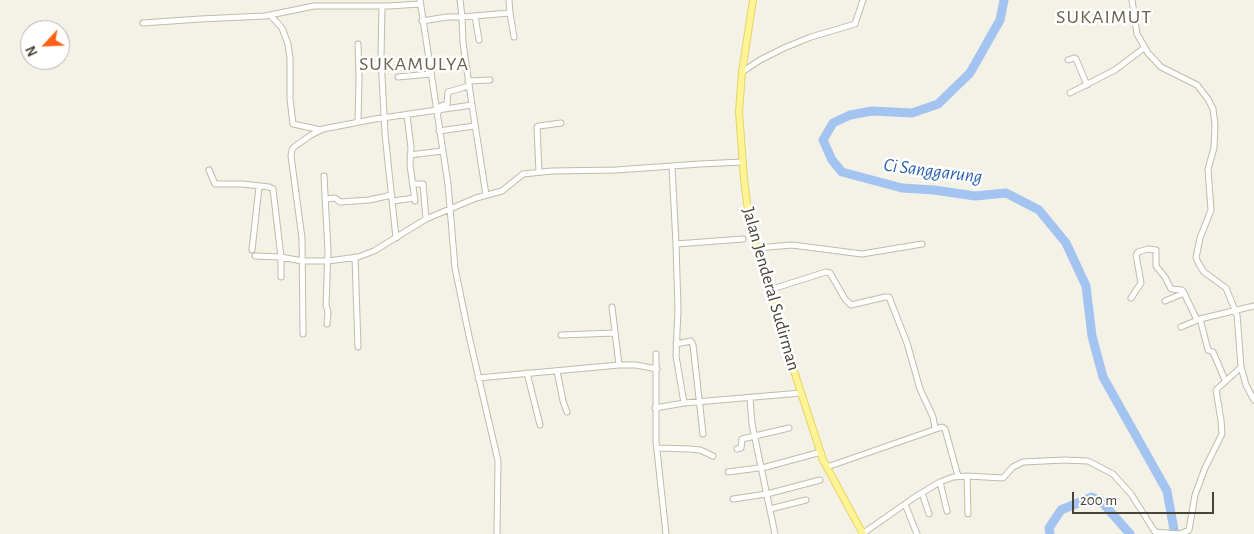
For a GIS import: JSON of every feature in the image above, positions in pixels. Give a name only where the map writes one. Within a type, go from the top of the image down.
[{"type":"main road","name":"Jalan Jenderal Sudirman","points":[[753,0],[742,72],[739,112],[747,207],[756,248],[820,452],[863,534]]},
{"type":"street","points":[[460,0],[463,43],[474,126],[486,195]]},
{"type":"street","points":[[509,0],[514,37]]},
{"type":"street","points":[[742,72],[760,60],[800,41],[854,24],[863,0]]},
{"type":"street","points":[[1132,0],[1138,34],[1144,48],[1161,67],[1197,85],[1213,109],[1215,124],[1214,148],[1208,169],[1211,210],[1200,238],[1196,258],[1197,263],[1204,272],[1226,288],[1235,309],[1241,368],[1246,385],[1254,400]]},
{"type":"street","points":[[143,23],[271,16],[314,6],[382,6],[420,2],[430,74],[438,111],[439,132],[451,209],[456,268],[478,378],[498,461],[497,534]]},
{"type":"street","points":[[382,6],[381,57],[384,118],[396,238]]},
{"type":"street","points":[[422,21],[447,17],[510,13]]},
{"type":"street","points":[[271,16],[282,28],[288,44],[293,124],[321,130]]},
{"type":"street","points":[[475,16],[479,40]]},
{"type":"street","points":[[358,44],[358,122]]},
{"type":"street","points":[[1070,93],[1115,70],[1144,48]]},
{"type":"street","points":[[1068,60],[1076,59],[1087,85]]},
{"type":"street","points":[[398,76],[430,74]]},
{"type":"street","points":[[438,111],[439,107],[448,103],[448,92],[469,83],[490,80]]},
{"type":"street","points":[[303,334],[301,231],[291,153],[294,147],[321,130],[358,122],[472,105]]},
{"type":"street","points":[[325,199],[335,198],[340,202],[392,198],[415,199],[407,116]]},
{"type":"street","points":[[539,172],[537,128],[561,123]]},
{"type":"street","points":[[439,132],[474,126]]},
{"type":"street","points":[[410,155],[442,151]]},
{"type":"street","points":[[255,256],[281,256],[302,261],[328,261],[355,257],[374,251],[426,218],[506,189],[523,174],[742,162]]},
{"type":"street","points":[[672,166],[678,309],[676,356],[684,403]]},
{"type":"street","points":[[209,170],[215,184],[269,187],[274,192],[281,256],[281,277]]},
{"type":"street","points":[[324,176],[328,261],[326,305],[328,324]]},
{"type":"street","points":[[413,184],[423,184],[426,218]]},
{"type":"street","points":[[252,250],[259,187]]},
{"type":"street","points":[[676,244],[743,239]]},
{"type":"street","points":[[756,248],[792,245],[862,254],[922,244]]},
{"type":"street","points":[[1131,298],[1141,283],[1136,255],[1138,252],[1148,249],[1156,250],[1156,266],[1165,277],[1171,289],[1180,290],[1184,293],[1199,320],[1208,350],[1213,352],[1225,380]]},
{"type":"street","points":[[355,257],[358,347]]},
{"type":"street","points":[[769,290],[826,272],[830,273],[845,299],[851,305],[885,297],[889,298],[907,343],[920,389],[933,417],[935,428]]},
{"type":"street","points":[[1165,301],[1184,293]]},
{"type":"street","points":[[1181,327],[1235,309],[1254,306]]},
{"type":"street","points":[[612,307],[620,365]]},
{"type":"street","points":[[562,335],[615,333]]},
{"type":"street","points":[[676,344],[691,342],[693,345],[703,434]]},
{"type":"street","points":[[656,354],[655,408],[657,448],[666,534]]},
{"type":"street","points":[[478,378],[620,365],[636,365],[657,369]]},
{"type":"street","points":[[863,534],[940,482],[958,476],[1003,478],[1015,466],[1030,461],[1077,460],[1088,461],[1117,478],[1131,494],[1156,532],[1180,534],[1189,530],[1194,495],[1222,434],[1215,392],[1225,380],[1241,368]]},
{"type":"street","points":[[557,371],[567,412]]},
{"type":"street","points":[[527,373],[540,424]]},
{"type":"street","points":[[698,402],[801,393]]},
{"type":"street","points":[[655,408],[684,403],[801,393]]},
{"type":"street","points":[[750,398],[754,436],[775,534]]},
{"type":"street","points":[[827,467],[942,427],[945,429],[958,476]]},
{"type":"street","points":[[737,449],[741,448],[742,439],[789,428]]},
{"type":"street","points":[[657,448],[700,450],[713,456]]},
{"type":"street","points":[[728,472],[761,468],[820,452]]},
{"type":"street","points":[[966,476],[968,514]]},
{"type":"street","points":[[733,499],[767,494],[820,480]]},
{"type":"street","points":[[940,482],[946,511]]},
{"type":"street","points":[[922,493],[929,514]]},
{"type":"street","points":[[770,509],[806,500]]},
{"type":"street","points":[[905,504],[917,534]]},
{"type":"waterway","name":"Ci Sanggarung","points":[[1004,0],[1000,20],[970,73],[938,104],[912,113],[872,111],[850,115],[833,123],[823,140],[832,160],[842,172],[902,188],[975,196],[1006,193],[1039,210],[1066,243],[1086,286],[1092,336],[1103,377],[1167,491],[1174,530],[1171,534]]},
{"type":"waterway","name":"Ci Sanggarung","points":[[1050,534],[1049,528],[1061,510],[1092,497],[1101,501],[1130,534]]},
{"type":"district","name":"SUKAIMUT","points":[[1104,17]]},
{"type":"district","name":"SUKAMULYA","points":[[414,64]]}]
